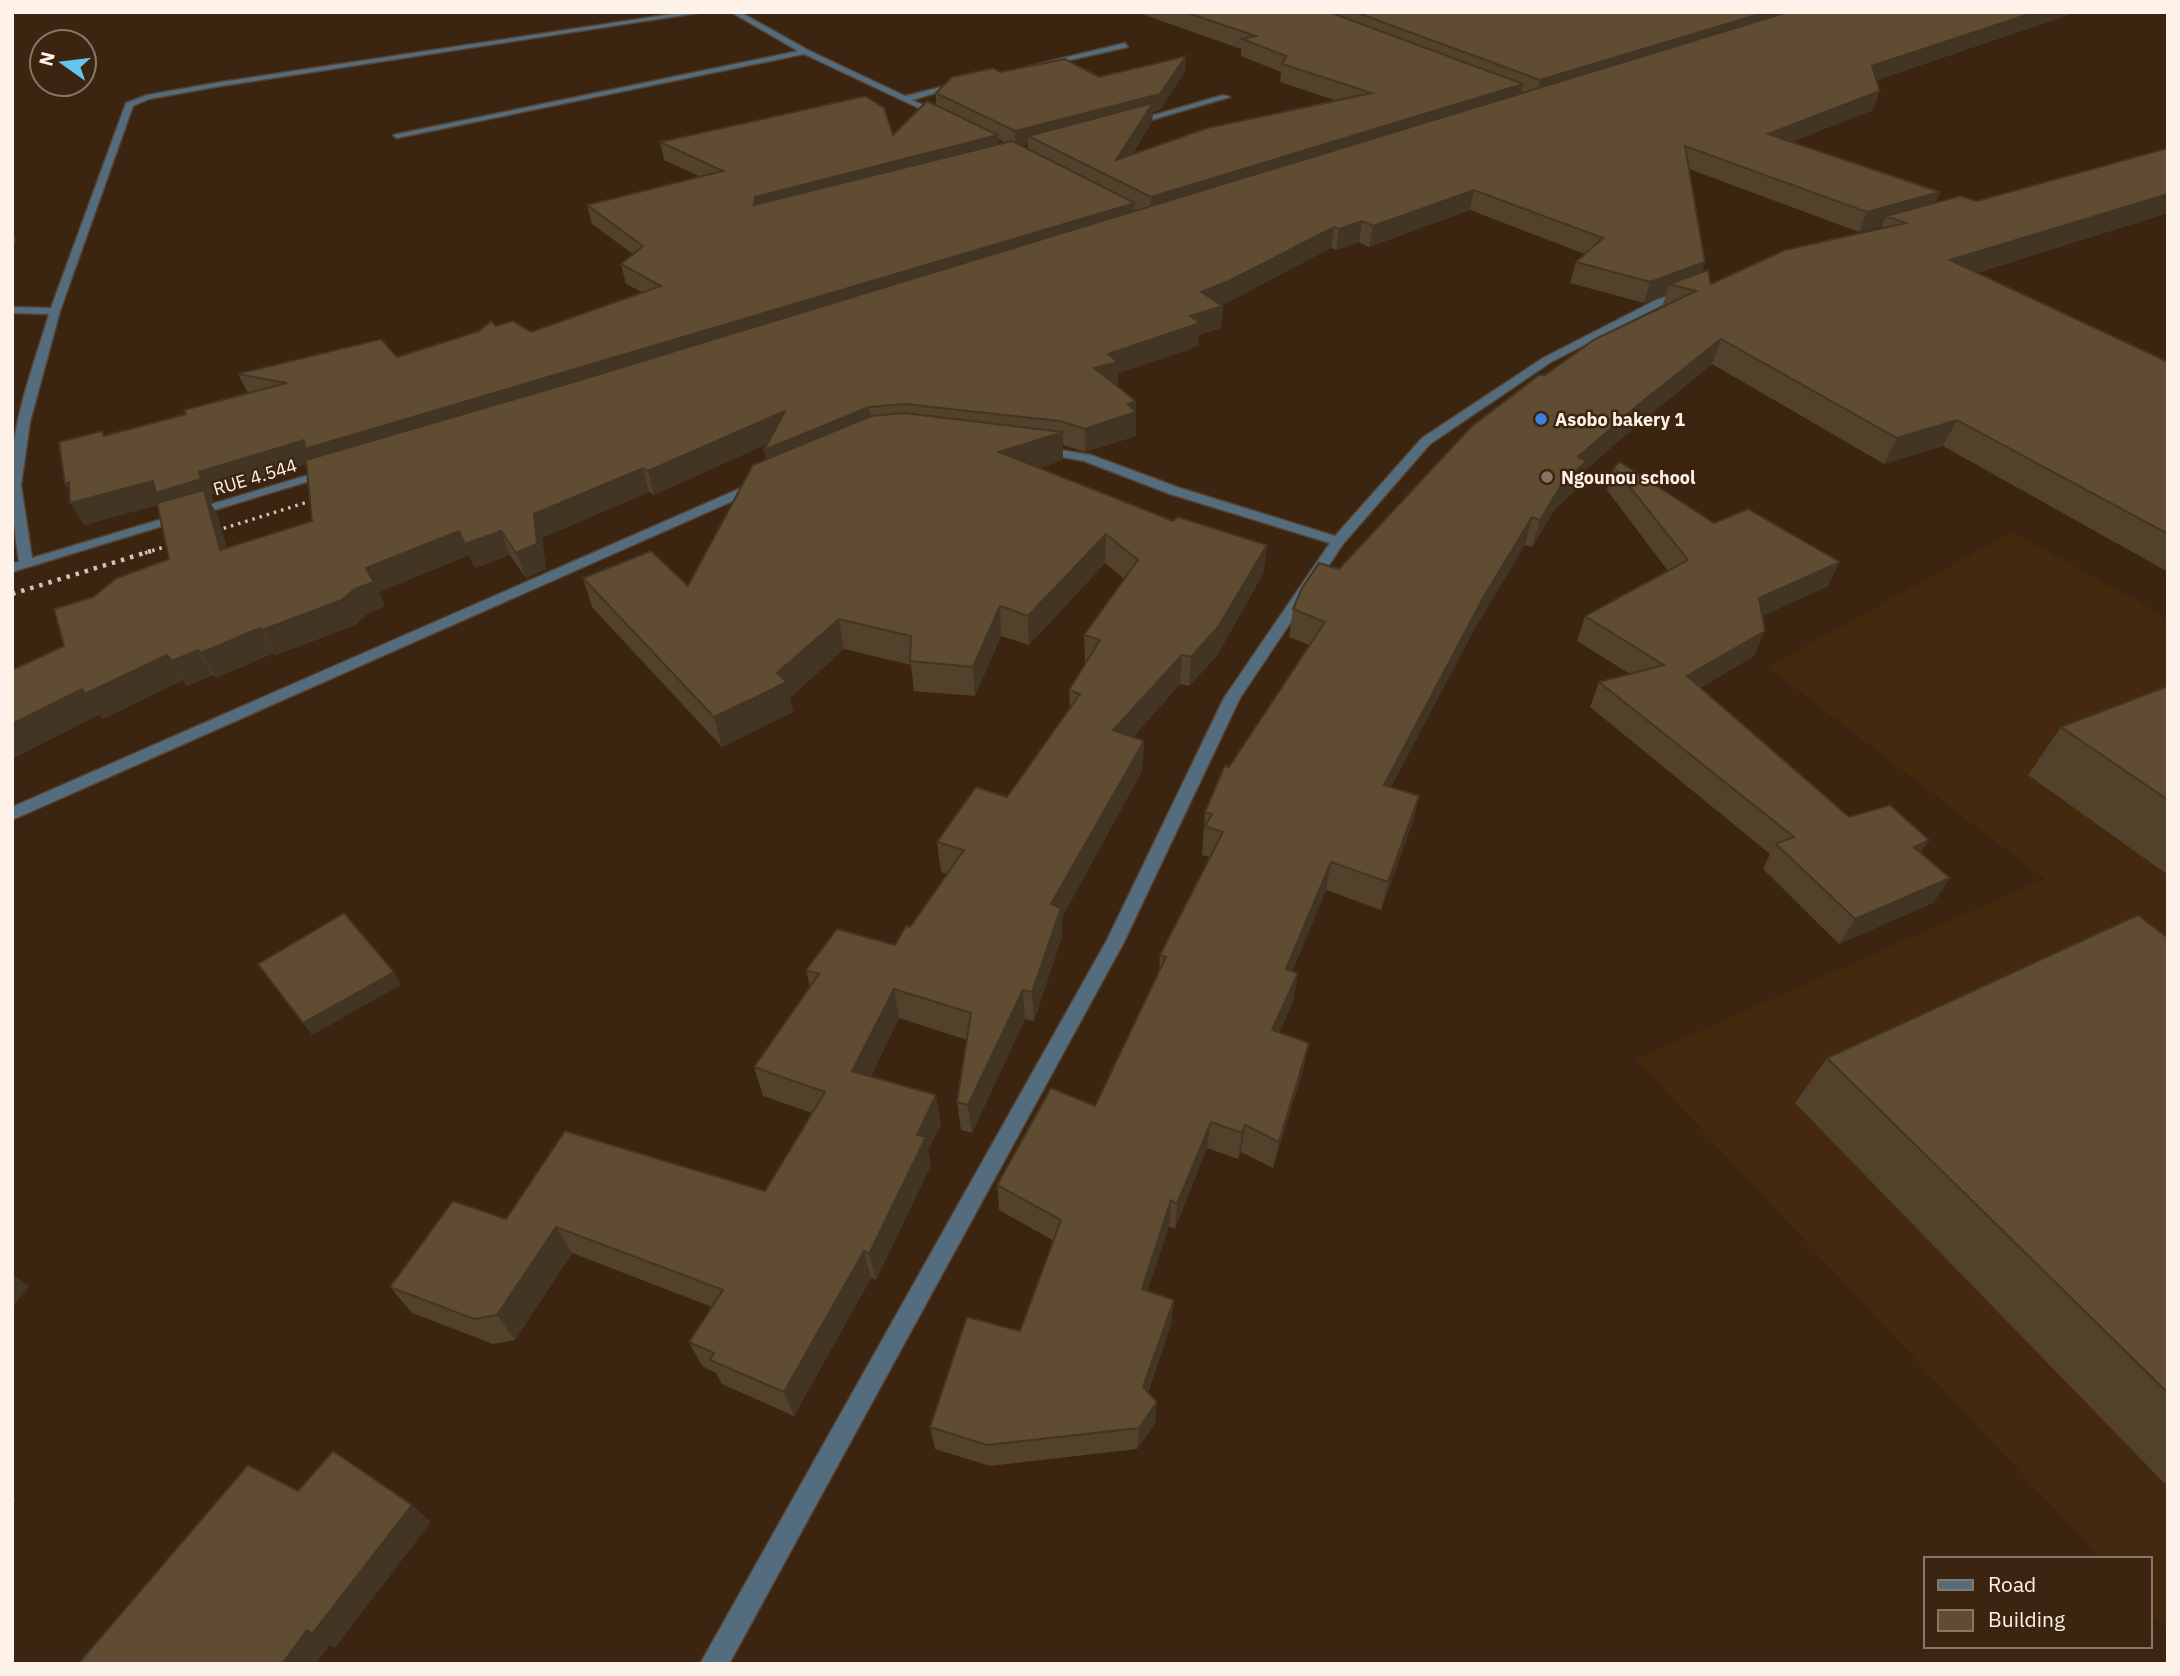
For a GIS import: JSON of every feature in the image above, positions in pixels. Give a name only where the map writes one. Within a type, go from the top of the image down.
[{"type":"street","points":[[26,563],[15,485],[24,422],[55,311],[129,105],[135,101],[221,84],[701,12]]},
{"type":"street","points":[[734,12],[805,52],[957,124]]},
{"type":"street","points":[[1018,69],[1125,46]]},
{"type":"street","points":[[397,135],[805,52]]},
{"type":"street","points":[[905,99],[968,82]]},
{"type":"street","points":[[1121,126],[1226,97]]},
{"type":"street","points":[[714,1664],[1115,942],[1232,698],[1338,541],[1426,441],[1547,360],[1660,302],[1698,289]]},
{"type":"street","points":[[12,310],[55,311]]},
{"type":"street","points":[[1032,447],[1087,458],[1175,491],[1338,541]]},
{"type":"street","name":"RUE 4.544","points":[[12,568],[342,470]]},
{"type":"street","points":[[12,814],[767,480]]},
{"type":"shaded area","points":[[2012,532],[2168,618],[2168,1631],[2152,1614],[2152,1557],[2099,1557],[1636,1059],[2044,879],[1768,667]]},
{"type":"building","points":[[1185,12],[1329,12],[1523,84],[1151,197],[1028,136],[1153,103],[1116,160],[1207,128],[1372,93],[1282,64],[1286,56],[1242,39],[1256,36]]},
{"type":"building","points":[[1355,12],[1766,12],[1540,80]]},
{"type":"building","points":[[1788,12],[2035,12],[1872,66],[1880,91],[1768,134],[1940,192],[1867,212],[1685,146],[1705,262],[1650,282],[1576,262],[1603,238],[1474,190],[1373,226],[1362,221],[1339,229],[1334,227],[1231,280],[1201,292],[1223,306],[1190,316],[1200,323],[1108,354],[1118,362],[1094,368],[1136,401],[1128,404],[1136,412],[1085,429],[1060,421],[905,404],[869,407],[764,450],[785,411],[648,471],[643,468],[534,514],[537,544],[516,553],[501,531],[465,544],[459,531],[366,568],[374,582],[355,589],[342,600],[262,630],[260,628],[201,653],[198,650],[172,661],[167,655],[85,694],[82,689],[12,724],[12,670],[64,646],[54,609],[93,597],[117,578],[169,559],[157,503],[204,490],[220,550],[312,521],[306,460],[577,381]]},
{"type":"building","points":[[1186,56],[1160,94],[1015,131],[936,93],[952,77],[993,68],[1000,72],[1065,59],[1099,77]]},
{"type":"building","points":[[865,96],[884,108],[893,135],[927,101],[998,135],[755,197],[754,205],[1012,141],[1135,203],[305,449],[304,440],[199,472],[201,479],[156,493],[153,481],[70,503],[69,482],[65,484],[59,442],[102,431],[104,436],[186,414],[184,410],[287,383],[238,374],[381,339],[397,357],[479,331],[491,321],[496,326],[513,321],[531,332],[661,286],[621,264],[643,246],[587,205],[723,171],[660,142]]},
{"type":"building","points":[[2168,148],[2168,194],[1950,260],[2168,362],[2168,534],[1957,420],[1897,438],[1721,339],[1578,457],[1587,461],[1563,482],[1540,520],[1532,517],[1483,598],[1384,785],[1419,796],[1388,882],[1331,862],[1286,969],[1298,973],[1272,1030],[1309,1043],[1279,1142],[1245,1125],[1242,1133],[1211,1122],[1177,1204],[1171,1200],[1142,1289],[1174,1300],[1143,1387],[1157,1402],[1139,1428],[987,1445],[930,1427],[967,1317],[1020,1331],[1061,1220],[997,1185],[1051,1088],[1095,1106],[1166,957],[1160,955],[1223,832],[1205,826],[1212,814],[1205,812],[1225,765],[1229,767],[1325,622],[1293,609],[1302,588],[1319,563],[1339,569],[1471,427],[1539,375],[1545,375],[1595,339],[1696,291],[1669,284],[1708,270],[1711,284],[1785,250],[1906,223],[1886,216],[1960,196],[1977,201]]},
{"type":"building","points":[[904,413],[1063,432],[999,452],[1173,521],[1178,517],[1267,545],[1218,627],[1191,657],[1182,655],[1113,730],[1144,741],[1051,904],[1061,908],[1032,992],[1023,990],[968,1105],[957,1102],[971,1013],[894,989],[852,1071],[936,1095],[917,1135],[926,1137],[869,1254],[864,1251],[784,1392],[710,1360],[714,1353],[689,1342],[723,1290],[556,1227],[497,1315],[474,1319],[390,1287],[453,1201],[506,1219],[565,1131],[765,1191],[825,1092],[754,1067],[819,974],[806,970],[837,929],[895,945],[906,926],[910,927],[964,850],[937,842],[976,787],[1007,797],[1080,694],[1069,690],[1100,640],[1084,635],[1138,560],[1106,534],[1028,616],[1000,606],[973,667],[910,661],[911,636],[839,619],[777,673],[787,682],[714,717],[583,578],[651,551],[688,586],[753,465],[871,416]]},
{"type":"building","points":[[1620,462],[1714,523],[1748,509],[1840,562],[1759,598],[1765,631],[1687,676],[1849,817],[1890,805],[1929,840],[1914,847],[1950,878],[1855,919],[1776,844],[1794,837],[1599,682],[1664,665],[1585,616],[1688,560],[1614,467]]},
{"type":"building","points":[[2168,686],[2168,800],[2061,727]]},
{"type":"building","points":[[344,913],[394,972],[303,1023],[258,964]]},
{"type":"building","points":[[2138,915],[2168,938],[2168,1393],[1827,1058]]},
{"type":"building","points":[[333,1451],[412,1505],[312,1634],[307,1630],[282,1664],[78,1664],[248,1465],[298,1491]]},
{"type":"railway","points":[[145,553],[330,495]]},
{"type":"railway","points":[[12,594],[151,551]]},
{"type":"place","name":"Asobo bakery 1","points":[[1541,419]]},
{"type":"place","name":"Ngounou school","points":[[1547,477]]}]
